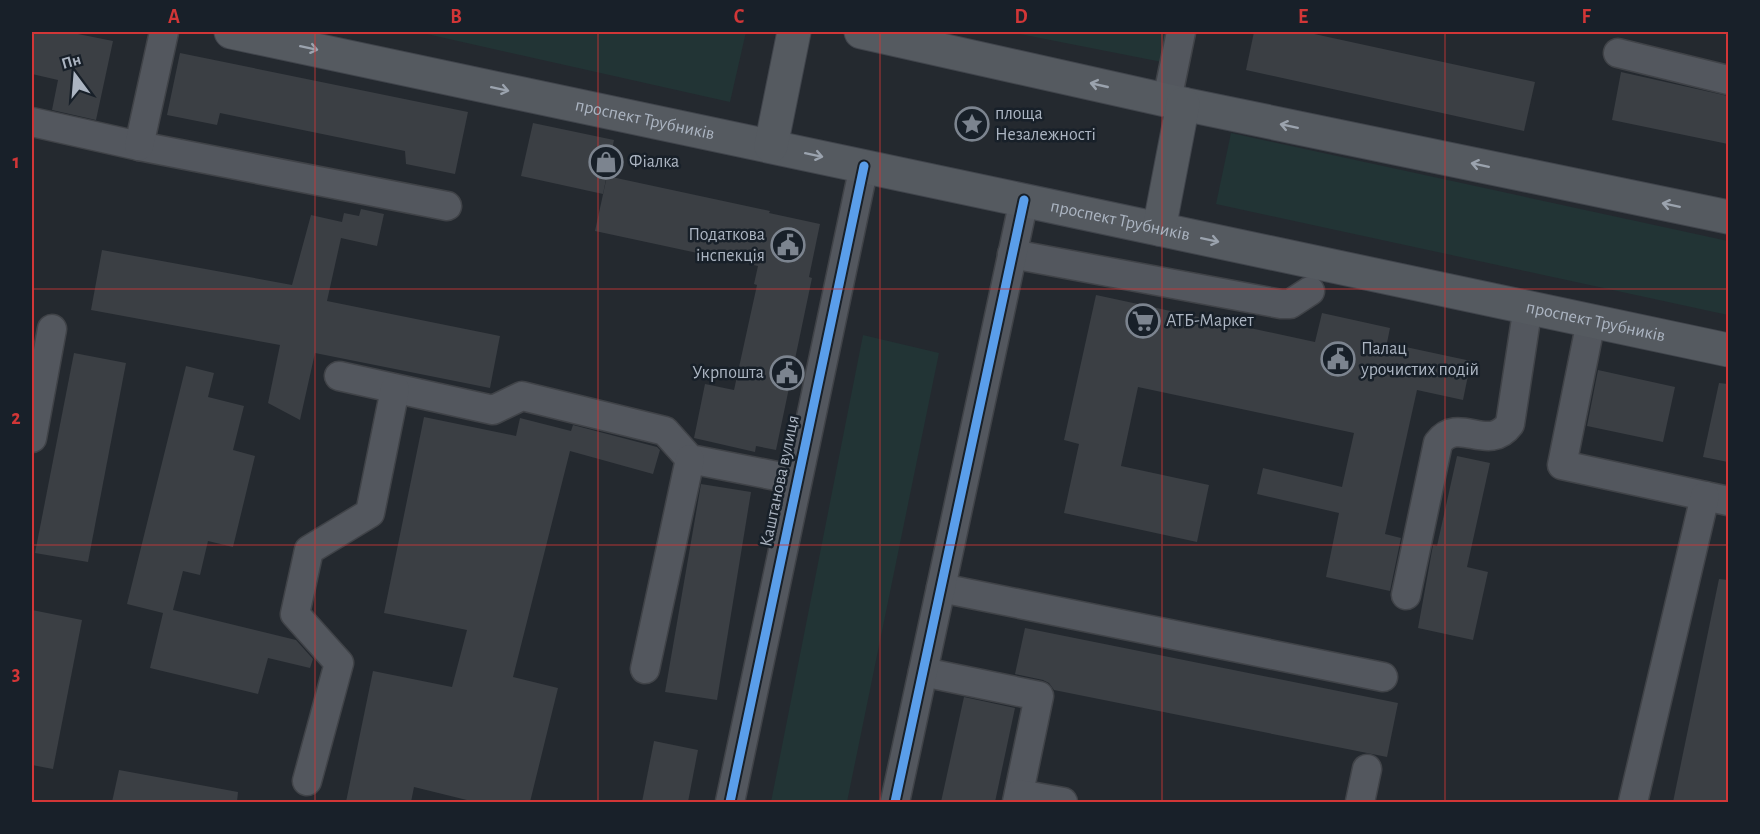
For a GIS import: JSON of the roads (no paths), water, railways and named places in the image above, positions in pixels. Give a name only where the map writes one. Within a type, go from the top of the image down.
[{"type":"main road","name":"проспект Трубників","points":[[231,32],[1728,350]]},
{"type":"main road","points":[[771,146],[794,32]]},
{"type":"main road","points":[[861,32],[1175,102],[1728,217]]},
{"type":"main road","points":[[1160,229],[1175,102]]},
{"type":"street","points":[[139,146],[164,32]]},
{"type":"street","points":[[1175,102],[1181,32]]},
{"type":"street","points":[[1618,53],[1728,80]]},
{"type":"street","points":[[32,122],[139,146],[447,206]]},
{"type":"street","name":"Каштанова вулиця","points":[[730,802],[864,166]]},
{"type":"street","points":[[895,802],[1024,200]]},
{"type":"street","points":[[1012,254],[1281,304],[1290,304],[1310,291]]},
{"type":"street","points":[[1406,595],[1438,443],[1445,434],[1453,432],[1492,437],[1504,433],[1510,424],[1528,306]]},
{"type":"street","points":[[1591,321],[1562,465],[1717,499],[1633,802]]},
{"type":"street","points":[[32,438],[52,329]]},
{"type":"street","points":[[339,376],[493,410],[522,396],[665,431],[690,459],[797,480]]},
{"type":"street","points":[[307,781],[339,663],[295,614],[309,550],[370,513],[394,388]]},
{"type":"street","points":[[645,669],[690,459]]},
{"type":"street","points":[[941,588],[1383,677]]},
{"type":"street","points":[[923,672],[1039,696],[1018,798],[1063,802]]},
{"type":"street","points":[[1360,802],[1367,769]]},
{"type":"place","name":"площа Незалежності","points":[[972,124]]},
{"type":"place","name":"Фіалка","points":[[606,162]]},
{"type":"place","name":"Податкова інспекція","points":[[788,245]]},
{"type":"place","name":"АТБ-Маркет","points":[[1143,321]]},
{"type":"place","name":"Палац урочистих подій","points":[[1338,359]]},
{"type":"place","name":"Укрпошта","points":[[787,373]]}]
